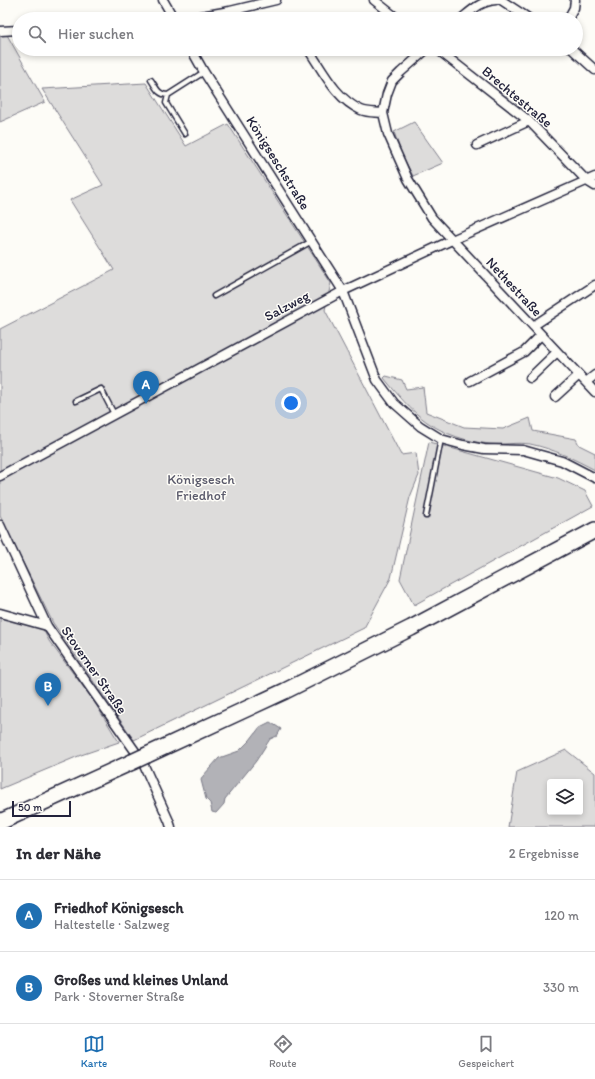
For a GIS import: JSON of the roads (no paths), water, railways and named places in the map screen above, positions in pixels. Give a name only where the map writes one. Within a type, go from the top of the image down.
[{"type":"highway","points":[[0,822],[285,691],[411,628],[595,530]]},
{"type":"street","points":[[163,0],[170,12]]},
{"type":"street","points":[[224,12],[276,0]]},
{"type":"street","points":[[374,0],[389,12]]},
{"type":"street","points":[[470,12],[487,1],[496,0]]},
{"type":"street","points":[[501,0],[519,12]]},
{"type":"street","points":[[572,12],[575,0]]},
{"type":"street","points":[[0,31],[12,30]]},
{"type":"street","name":"Königseschstraße","points":[[195,56],[343,291],[377,380],[394,404],[420,426],[441,439],[484,449],[523,450],[562,461],[595,478]]},
{"type":"street","points":[[313,56],[331,84],[346,101],[363,111],[383,113],[387,94],[392,81],[419,56]]},
{"type":"street","name":"Brechtestraße","points":[[445,56],[529,121],[587,181],[595,186]]},
{"type":"street","points":[[580,56],[595,70]]},
{"type":"street","name":"Nethestraße","points":[[383,113],[388,134],[408,179],[432,218],[595,392]]},
{"type":"street","points":[[478,145],[529,121]]},
{"type":"street","name":"Salzweg","points":[[0,476],[343,291],[452,240],[595,177]]},
{"type":"street","points":[[532,326],[595,285]]},
{"type":"street","points":[[470,381],[524,352],[541,335]]},
{"type":"street","points":[[530,378],[557,352]]},
{"type":"street","points":[[555,397],[579,375]]},
{"type":"street","points":[[586,382],[595,375]]},
{"type":"street","name":"Stoverner Straße","points":[[0,525],[47,626],[142,760],[171,827]]},
{"type":"street","points":[[0,613],[47,626]]},
{"type":"lane","points":[[185,134],[166,103],[168,95],[204,72]]},
{"type":"lane","points":[[152,80],[159,92],[168,95]]},
{"type":"lane","points":[[214,296],[312,241]]},
{"type":"lane","points":[[76,401],[101,389],[114,414]]},
{"type":"lane","points":[[426,516],[441,439]]},
{"type":"place","name":"Friedhof Königsesch","points":[[146,404]]},
{"type":"place","name":"Großes und kleines Unland","points":[[48,706]]},
{"type":"park label","name":"Königsesch Friedhof","points":[[201,488]]}]
